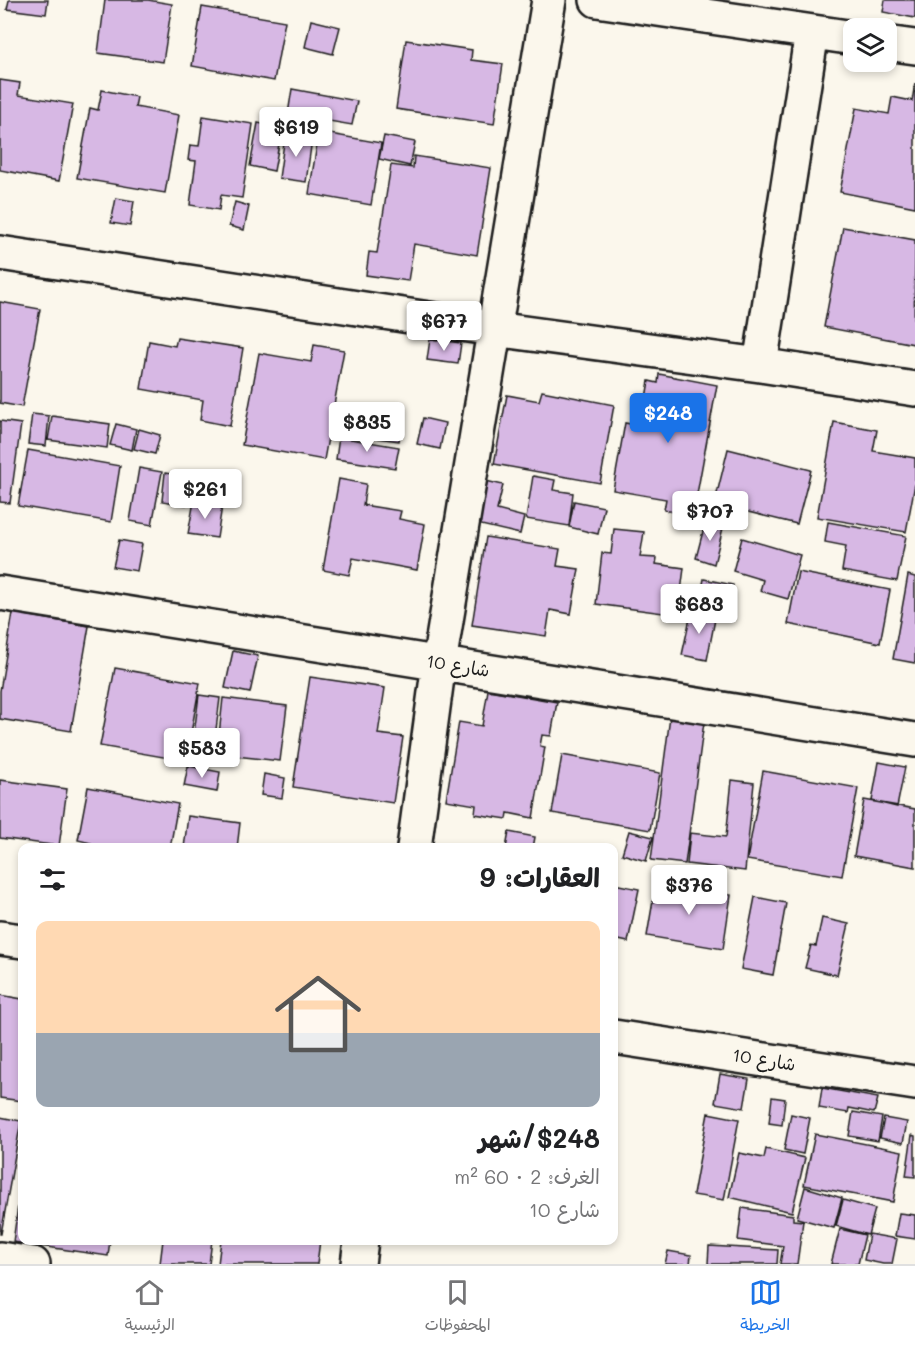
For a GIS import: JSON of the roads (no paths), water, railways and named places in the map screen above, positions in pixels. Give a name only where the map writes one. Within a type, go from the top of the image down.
[{"type":"street","points":[[415,843],[439,663],[549,0]]},
{"type":"street","points":[[597,0],[843,36]]},
{"type":"street","points":[[760,365],[812,32]]},
{"type":"street","points":[[897,45],[915,47]]},
{"type":"street","points":[[0,253],[494,329],[760,365],[915,389]]},
{"type":"street","name":"شارع 10","points":[[0,593],[915,740]]},
{"type":"street","points":[[0,938],[18,940]]},
{"type":"street","name":"شارع 10","points":[[618,1038],[915,1083]]},
{"type":"street","points":[[358,1264],[360,1245]]},
{"type":"street","points":[[0,1259],[33,1264]]}]
